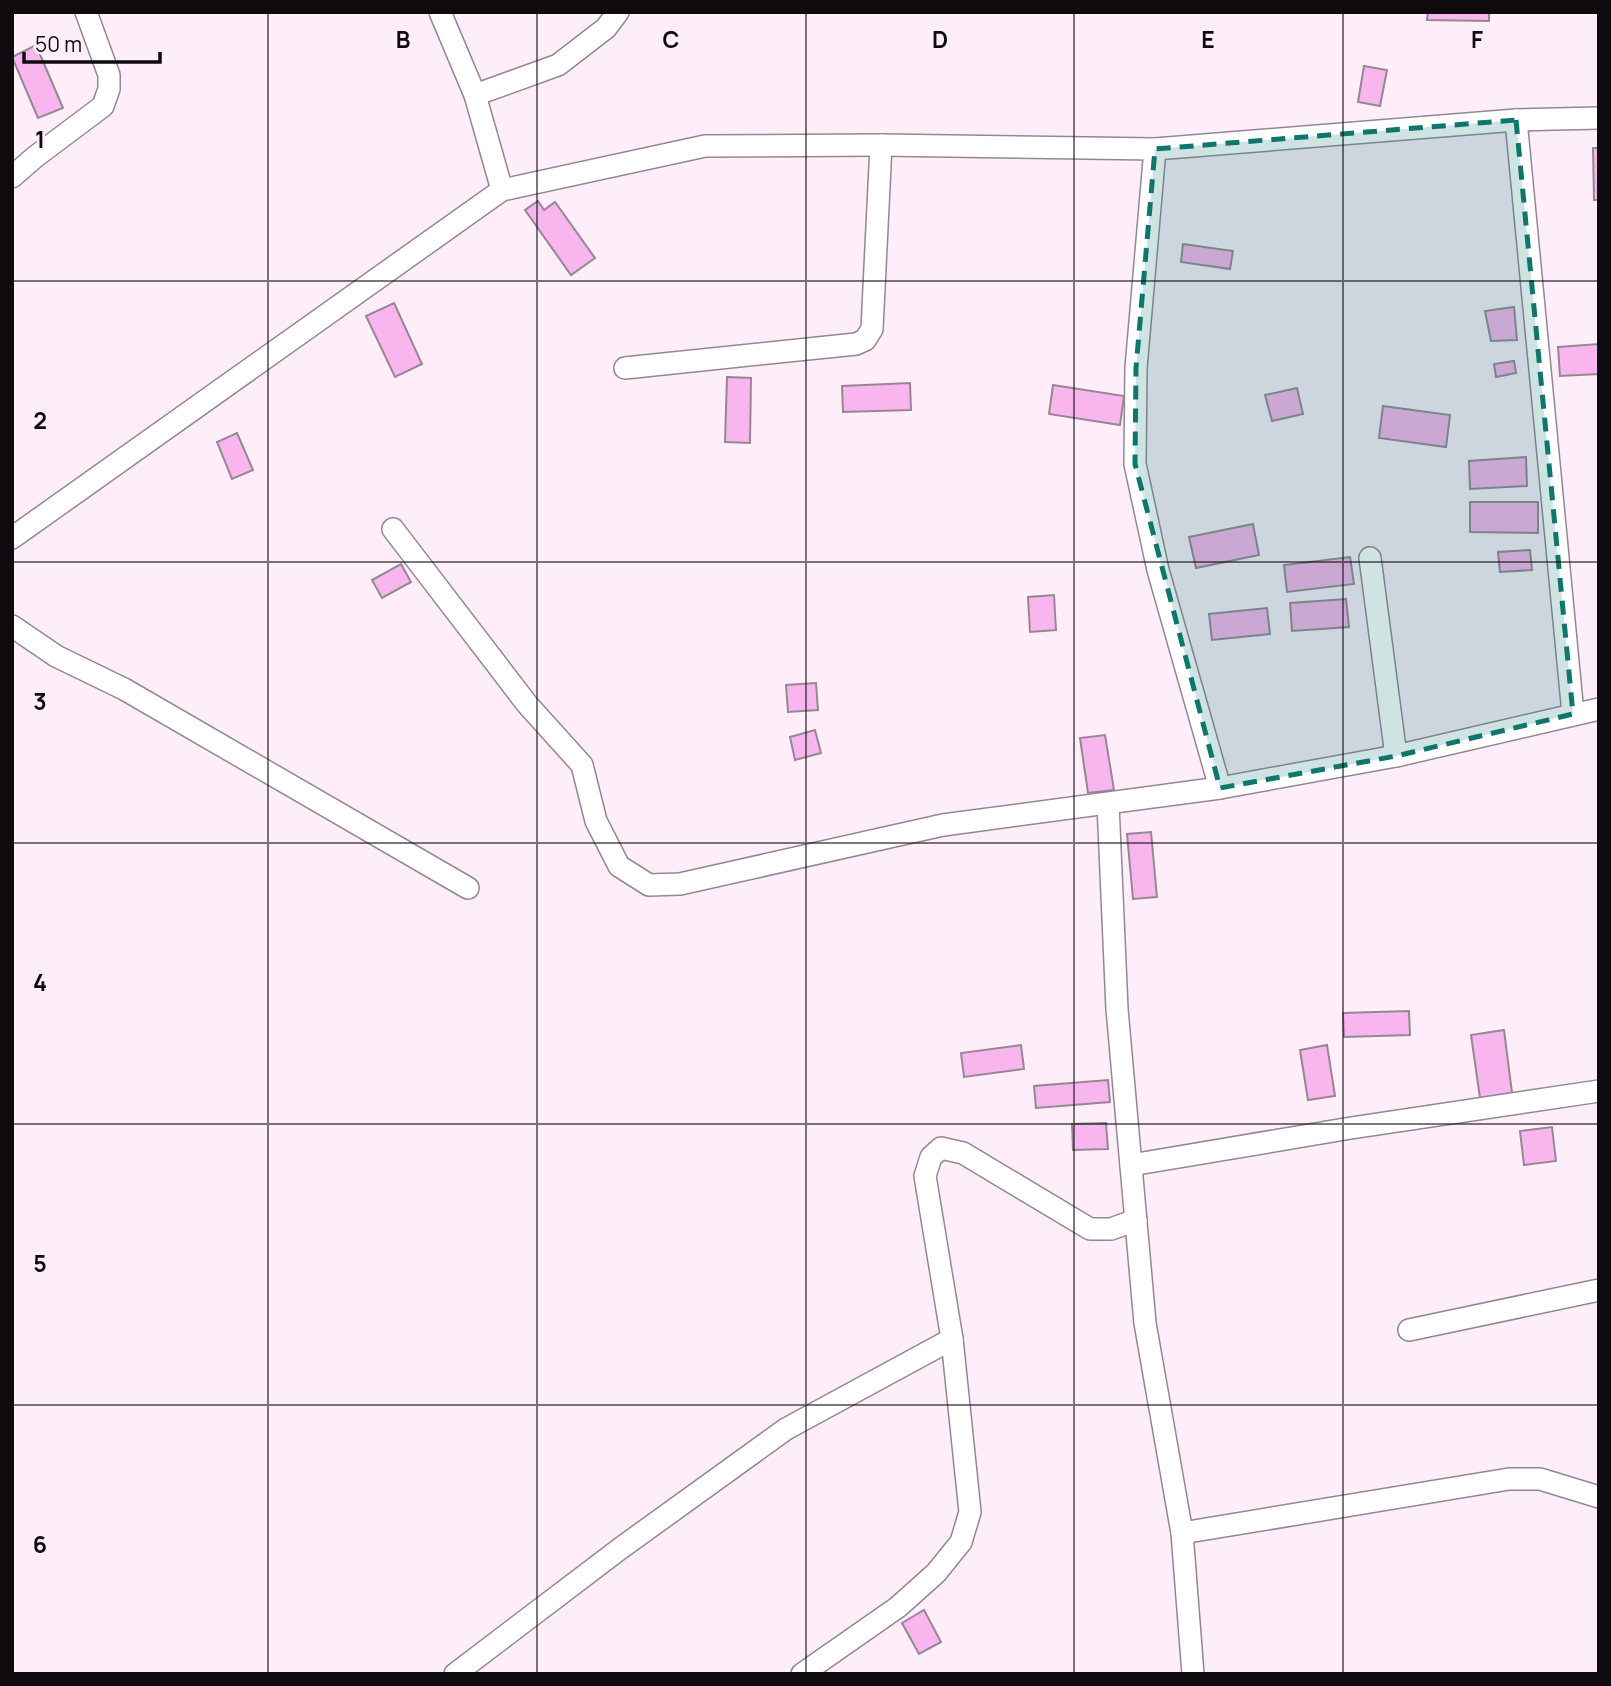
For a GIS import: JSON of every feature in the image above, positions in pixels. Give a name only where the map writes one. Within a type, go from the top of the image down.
[{"type":"street","points":[[12,177],[103,106],[109,89],[109,75],[86,12]]},
{"type":"street","points":[[440,12],[475,95],[502,190]]},
{"type":"street","points":[[475,95],[558,65],[606,27],[618,12]]},
{"type":"street","points":[[12,538],[502,190],[705,146],[881,145],[1155,149],[1516,120],[1599,118]]},
{"type":"street","points":[[1516,120],[1573,713]]},
{"type":"street","points":[[625,368],[856,344],[865,340],[872,329],[881,145]]},
{"type":"street","points":[[1155,149],[1136,368],[1135,464],[1158,570],[1220,788]]},
{"type":"street","points":[[393,530],[527,704],[582,765],[596,821],[619,866],[649,884],[680,884],[943,825],[1220,788],[1396,756],[1599,709]]},
{"type":"street","points":[[1370,558],[1396,756]]},
{"type":"street","points":[[12,626],[56,656],[136,696],[468,888]]},
{"type":"street","points":[[1108,804],[1117,1009],[1145,1323],[1182,1533],[1193,1674]]},
{"type":"street","points":[[1131,1165],[1351,1128],[1599,1091]]},
{"type":"street","points":[[802,1674],[898,1607],[936,1573],[961,1542],[970,1512],[951,1339],[925,1176],[931,1157],[941,1148],[963,1153],[1090,1228],[1111,1229],[1136,1220]]},
{"type":"street","points":[[1409,1330],[1599,1290]]},
{"type":"street","points":[[455,1674],[621,1548],[786,1429],[951,1339]]},
{"type":"street","points":[[1182,1533],[1509,1479],[1540,1479],[1599,1497]]},
{"type":"highlighted area","points":[[1516,120],[1573,714],[1396,756],[1220,788],[1135,464],[1136,368],[1155,149]]},
{"type":"building","points":[[1428,12],[1489,12],[1489,21],[1427,20]]},
{"type":"building","points":[[36,45],[63,108],[38,118],[12,57]]},
{"type":"building","points":[[1364,66],[1387,70],[1380,106],[1358,102]]},
{"type":"building","points":[[1593,148],[1599,148],[1599,200],[1594,200]]},
{"type":"building","points":[[538,201],[544,210],[555,202],[595,258],[571,275],[525,210]]},
{"type":"building","points":[[1183,244],[1233,251],[1230,269],[1181,262]]},
{"type":"building","points":[[394,303],[422,364],[395,377],[366,316]]},
{"type":"building","points":[[1514,307],[1517,340],[1491,341],[1485,311]]},
{"type":"building","points":[[1599,344],[1599,374],[1560,376],[1558,347]]},
{"type":"building","points":[[1514,361],[1516,373],[1496,377],[1494,364]]},
{"type":"building","points":[[727,377],[751,378],[750,443],[725,442]]},
{"type":"building","points":[[910,383],[911,410],[843,412],[842,386]]},
{"type":"building","points":[[1053,385],[1124,396],[1120,425],[1049,414]]},
{"type":"building","points":[[1297,388],[1303,414],[1272,421],[1265,395]]},
{"type":"building","points":[[1383,406],[1450,415],[1446,447],[1379,438]]},
{"type":"building","points":[[237,433],[253,470],[232,479],[217,442]]},
{"type":"building","points":[[1526,457],[1527,486],[1470,489],[1469,461]]},
{"type":"building","points":[[1470,502],[1538,502],[1538,533],[1470,532]]},
{"type":"building","points":[[1253,524],[1259,555],[1196,568],[1189,537]]},
{"type":"building","points":[[1530,550],[1532,570],[1500,572],[1498,552]]},
{"type":"building","points":[[1350,557],[1354,584],[1287,592],[1284,565]]},
{"type":"building","points":[[401,564],[411,582],[382,598],[372,580]]},
{"type":"building","points":[[1054,595],[1056,630],[1030,632],[1028,597]]},
{"type":"building","points":[[1346,599],[1349,627],[1292,631],[1290,603]]},
{"type":"building","points":[[1267,608],[1270,634],[1212,640],[1209,614]]},
{"type":"building","points":[[816,683],[818,710],[788,712],[786,685]]},
{"type":"building","points":[[815,730],[821,753],[795,760],[790,737]]},
{"type":"building","points":[[1105,735],[1114,790],[1088,793],[1080,738]]},
{"type":"building","points":[[1151,832],[1157,897],[1133,899],[1127,834]]},
{"type":"building","points":[[1409,1011],[1410,1035],[1344,1037],[1343,1013]]},
{"type":"building","points":[[1504,1030],[1512,1093],[1480,1098],[1471,1035]]},
{"type":"building","points":[[1021,1045],[1024,1069],[964,1077],[961,1053]]},
{"type":"building","points":[[1327,1045],[1335,1096],[1308,1100],[1300,1050]]},
{"type":"building","points":[[1108,1080],[1110,1102],[1036,1108],[1034,1086]]},
{"type":"building","points":[[1106,1123],[1108,1149],[1073,1150],[1072,1124]]},
{"type":"building","points":[[1552,1127],[1556,1161],[1524,1165],[1520,1131]]},
{"type":"building","points":[[924,1610],[941,1642],[919,1654],[902,1623]]}]
